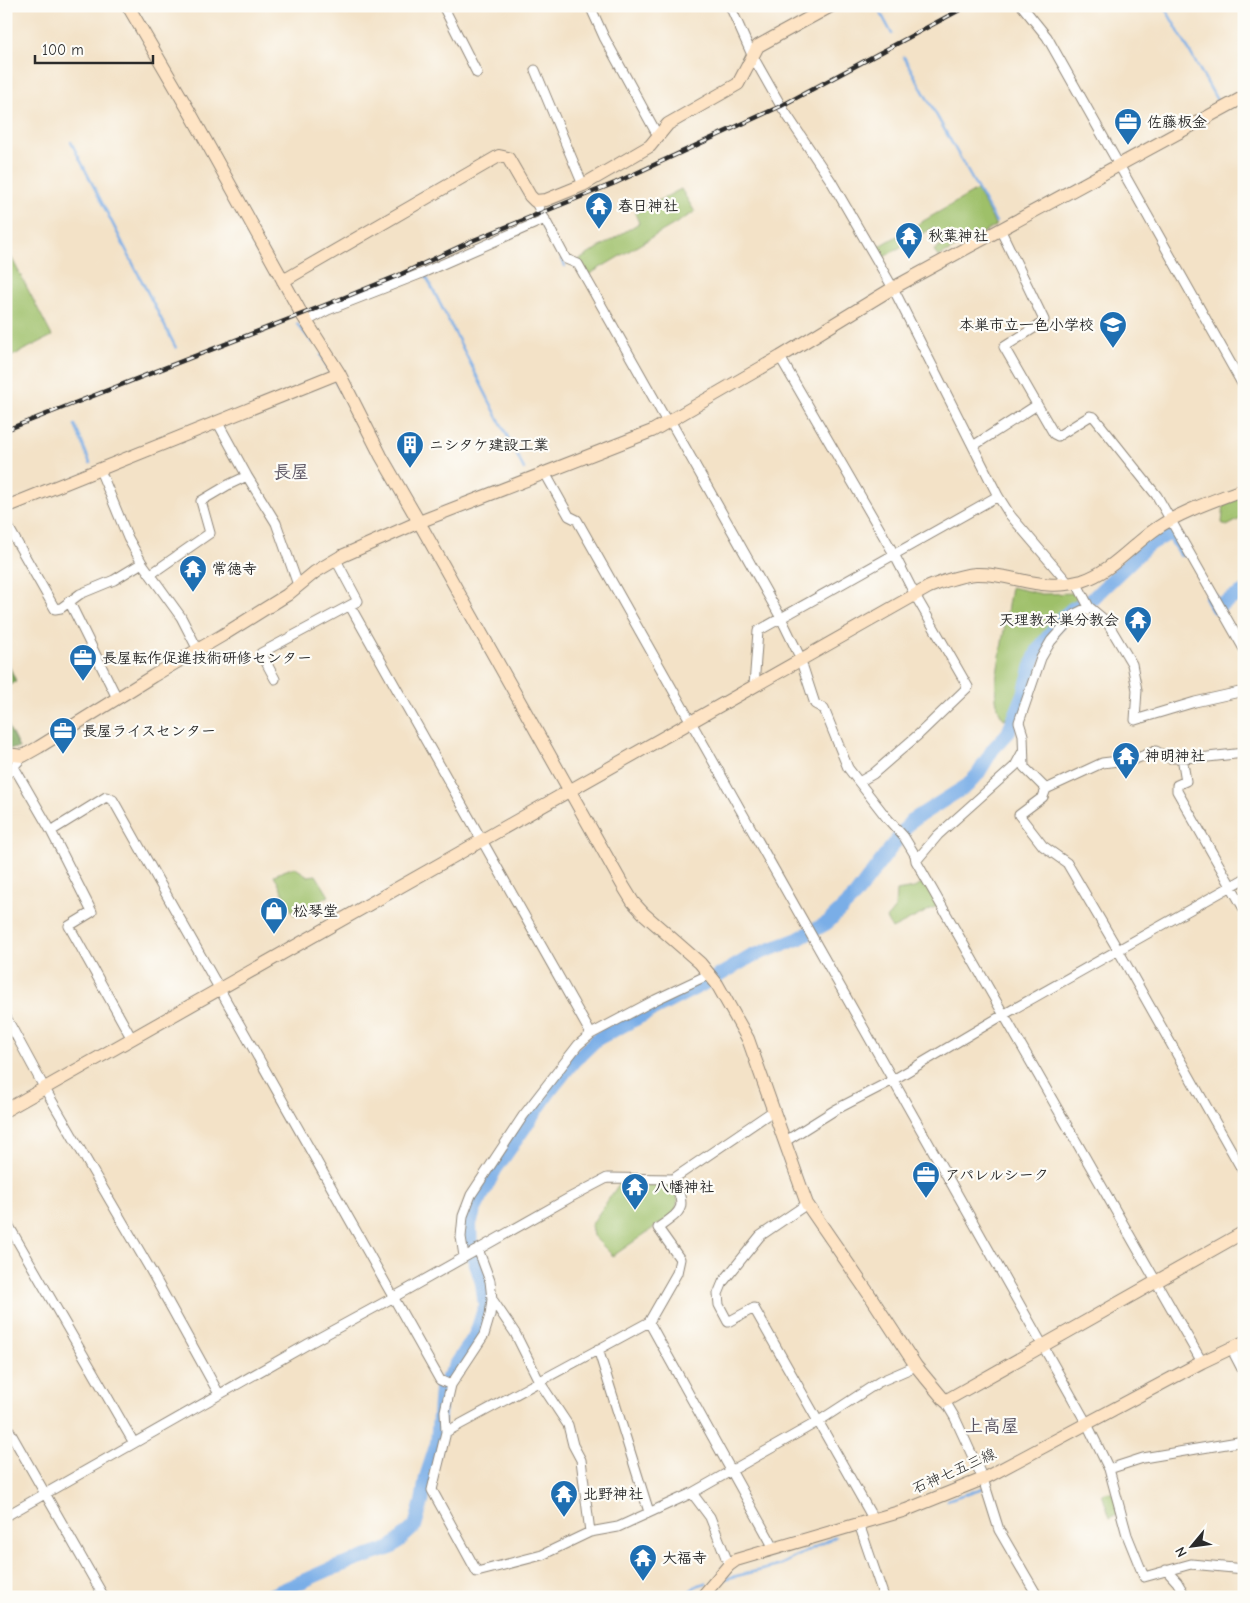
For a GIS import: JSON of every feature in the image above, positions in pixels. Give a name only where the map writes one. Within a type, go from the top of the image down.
[{"type":"street","points":[[128,6],[283,281],[339,373],[389,470],[610,864],[633,902],[700,963],[713,979],[748,1039],[807,1204],[916,1366],[945,1401],[955,1418],[984,1479],[999,1530],[1038,1597]]},
{"type":"street","points":[[443,6],[477,73]]},
{"type":"street","points":[[590,6],[604,37],[658,136]]},
{"type":"street","points":[[730,6],[752,55],[781,106],[831,181],[893,288],[998,496],[1010,515],[1073,583],[1089,607],[1107,622],[1132,664],[1137,690],[1135,720],[1195,702],[1244,691]]},
{"type":"street","points":[[536,201],[546,200],[584,185],[650,146],[668,124],[738,84],[758,46],[831,6]]},
{"type":"street","points":[[1022,6],[1047,37],[1244,387]]},
{"type":"street","points":[[535,70],[584,185]]},
{"type":"street","points":[[6,775],[23,756],[287,595],[315,572],[336,560],[373,541],[419,522],[652,431],[893,288],[1244,97]]},
{"type":"street","points":[[283,281],[499,156],[508,158],[530,196],[536,201],[566,259],[578,264],[666,420],[672,424],[781,618],[800,660],[815,704],[824,709],[848,768],[915,854],[916,861],[1202,1362]]},
{"type":"street","points":[[307,321],[328,310],[420,274],[545,219]]},
{"type":"street","points":[[1000,229],[1044,320],[1004,347],[1037,406],[1054,434],[1058,436],[1090,416],[1094,417],[1157,496],[1244,649]]},
{"type":"street","points":[[780,356],[968,687],[918,735],[873,774],[859,782]]},
{"type":"street","points":[[6,507],[339,373]]},
{"type":"street","points":[[973,446],[1037,406]]},
{"type":"street","points":[[218,423],[247,476],[276,523],[280,539],[298,585]]},
{"type":"street","points":[[100,470],[128,538],[142,563],[181,617],[198,650]]},
{"type":"street","points":[[545,473],[569,516],[577,520],[1087,1424],[1110,1469],[1127,1535],[1144,1577],[1191,1564],[1244,1569]]},
{"type":"street","points":[[151,574],[210,533],[200,501],[247,476]]},
{"type":"street","points":[[6,1110],[915,595],[945,581],[977,574],[1042,585],[1073,583],[1093,576],[1107,568],[1147,535],[1170,520],[1244,489]]},
{"type":"street","points":[[754,686],[758,631],[998,496]]},
{"type":"street","points":[[6,523],[55,609],[61,608],[80,594],[114,580],[142,563]]},
{"type":"street","points":[[275,679],[261,653],[358,602],[336,560]]},
{"type":"street","points":[[69,601],[117,698]]},
{"type":"street","points":[[350,606],[591,1034]]},
{"type":"street","points":[[1046,789],[1024,767],[1023,735],[1019,722],[1041,658],[1051,641],[1075,614],[1089,607]]},
{"type":"street","points":[[916,861],[938,835],[1015,766],[1023,751]]},
{"type":"street","points":[[1244,754],[1169,758],[1156,751],[1135,759],[1102,763],[1046,789],[1043,797],[1020,815],[1043,846],[1067,863],[1244,1172]]},
{"type":"street","points":[[6,754],[23,756]]},
{"type":"street","points":[[1182,758],[1186,781],[1177,785],[1177,791],[1244,909]]},
{"type":"street","points":[[14,767],[51,831],[92,912],[69,926],[132,1039]]},
{"type":"street","points":[[51,831],[106,797],[113,800],[394,1297],[447,1383]]},
{"type":"street","points":[[784,1142],[835,1110],[892,1080],[1244,879]]},
{"type":"street","points":[[464,1256],[461,1237],[463,1216],[471,1195],[523,1116],[578,1045],[591,1034],[655,1000],[713,979]]},
{"type":"street","points":[[6,1017],[219,1394]]},
{"type":"street","points":[[6,1516],[464,1256],[608,1178],[673,1179],[773,1111]]},
{"type":"street","points":[[446,1432],[649,1322],[677,1273],[680,1259],[658,1228],[679,1213],[682,1205],[673,1179]]},
{"type":"street","points":[[807,1204],[760,1236],[723,1282],[718,1294],[719,1305],[728,1322],[754,1308],[874,1520]]},
{"type":"street","points":[[6,1221],[134,1443]]},
{"type":"street","points":[[945,1401],[1244,1232]]},
{"type":"street","points":[[478,1249],[490,1281],[492,1299],[490,1315],[484,1335],[447,1383],[446,1432],[432,1490],[478,1572],[542,1555],[590,1532],[618,1527],[692,1493],[819,1421],[879,1382],[916,1366]]},
{"type":"street","points":[[492,1299],[515,1334],[538,1381],[568,1426],[573,1445],[581,1460],[590,1532]]},
{"type":"street","points":[[649,1322],[774,1548]]},
{"type":"street","name":"石神七五三線","points":[[707,1595],[729,1565],[736,1560],[923,1504],[984,1479],[1202,1362],[1244,1342]]},
{"type":"street","points":[[1231,1348],[1244,1373]]},
{"type":"street","points":[[598,1349],[649,1512]]},
{"type":"street","points":[[6,1425],[104,1597]]},
{"type":"street","points":[[1110,1469],[1143,1458],[1244,1441]]},
{"type":"street","points":[[692,1493],[710,1517],[729,1565]]},
{"type":"street","points":[[859,1524],[884,1597]]},
{"type":"street","points":[[1166,1570],[1177,1582],[1186,1597]]},
{"type":"green space","points":[[681,189],[695,212],[588,275],[579,260],[639,223],[635,213]]},
{"type":"green space","points":[[977,190],[996,226],[938,257],[934,250],[944,245],[934,227],[879,260],[873,250]]},
{"type":"green space","points":[[6,247],[52,336],[6,359]]},
{"type":"green space","points":[[1244,495],[1244,517],[1227,526],[1222,523],[1224,504]]},
{"type":"green space","points":[[1011,587],[1042,594],[1074,593],[1078,596],[1059,617],[1033,655],[1021,700],[1010,717],[1004,719],[997,706],[996,680]]},
{"type":"green space","points":[[6,659],[16,681],[6,688]]},
{"type":"green space","points":[[6,716],[9,728],[19,748],[6,749]]},
{"type":"green space","points":[[294,867],[308,876],[316,875],[329,896],[294,915],[274,875]]},
{"type":"green space","points":[[926,882],[939,905],[892,929],[886,919],[895,908],[896,891],[914,888]]},
{"type":"green space","points":[[621,1181],[667,1184],[672,1186],[678,1200],[675,1213],[613,1256],[593,1236],[591,1225]]},
{"type":"green space","points":[[1109,1492],[1115,1495],[1119,1513],[1110,1518],[1102,1494]]},
{"type":"waterway","points":[[877,6],[892,34]]},
{"type":"waterway","points":[[1164,6],[1218,102]]},
{"type":"waterway","points":[[904,57],[996,222]]},
{"type":"waterway","points":[[71,142],[176,348]]},
{"type":"waterway","points":[[542,226],[558,252]]},
{"type":"waterway","points":[[562,259],[565,266]]},
{"type":"waterway","points":[[425,274],[524,469]]},
{"type":"waterway","points":[[297,324],[312,342]]},
{"type":"waterway","points":[[321,355],[330,372]]},
{"type":"waterway","points":[[334,379],[345,398]]},
{"type":"waterway","points":[[75,425],[90,463]]},
{"type":"waterway","points":[[267,1597],[328,1570],[391,1548],[415,1526],[422,1502],[426,1477],[437,1443],[441,1388],[476,1334],[485,1306],[482,1283],[471,1248],[470,1224],[474,1211],[495,1170],[550,1091],[574,1061],[597,1039],[713,979],[752,956],[798,939],[827,923],[855,896],[911,821],[968,785],[978,774],[993,749],[1008,733],[1024,694],[1038,650],[1062,618],[1072,609],[1092,599],[1147,546],[1172,532],[1183,550]]},
{"type":"waterway","points":[[1211,598],[1216,607],[1244,592]]},
{"type":"waterway","points":[[947,1500],[983,1488]]},
{"type":"waterway","points":[[724,1579],[778,1566],[835,1537]]},
{"type":"waterway","points":[[681,1597],[698,1585],[706,1583]]},
{"type":"railway","points":[[6,430],[338,300],[397,276],[474,240],[615,183],[781,106],[967,6]]},
{"type":"place","name":"佐藤板金","points":[[1128,146]]},
{"type":"place","name":"春日神社","points":[[599,230]]},
{"type":"place","name":"秋葉神社","points":[[909,260]]},
{"type":"place","name":"本巣市立一色小学校","points":[[1113,349]]},
{"type":"place","name":"ニシタケ建設工業","points":[[410,469]]},
{"type":"place","name":"常徳寺","points":[[193,593]]},
{"type":"place","name":"天理教本巣分教会","points":[[1138,644]]},
{"type":"place","name":"長屋転作促進技術研修センター","points":[[83,682]]},
{"type":"place","name":"長屋ライスセンター","points":[[63,755]]},
{"type":"place","name":"神明神社","points":[[1126,780]]},
{"type":"place","name":"松琴堂","points":[[274,935]]},
{"type":"place","name":"アパレルシーク","points":[[926,1199]]},
{"type":"place","name":"八幡神社","points":[[635,1211]]},
{"type":"place","name":"北野神社","points":[[564,1518]]},
{"type":"place","name":"大福寺","points":[[643,1582]]},
{"type":"district","name":"長屋","points":[[291,472]]},
{"type":"district","name":"上高屋","points":[[992,1426]]}]
